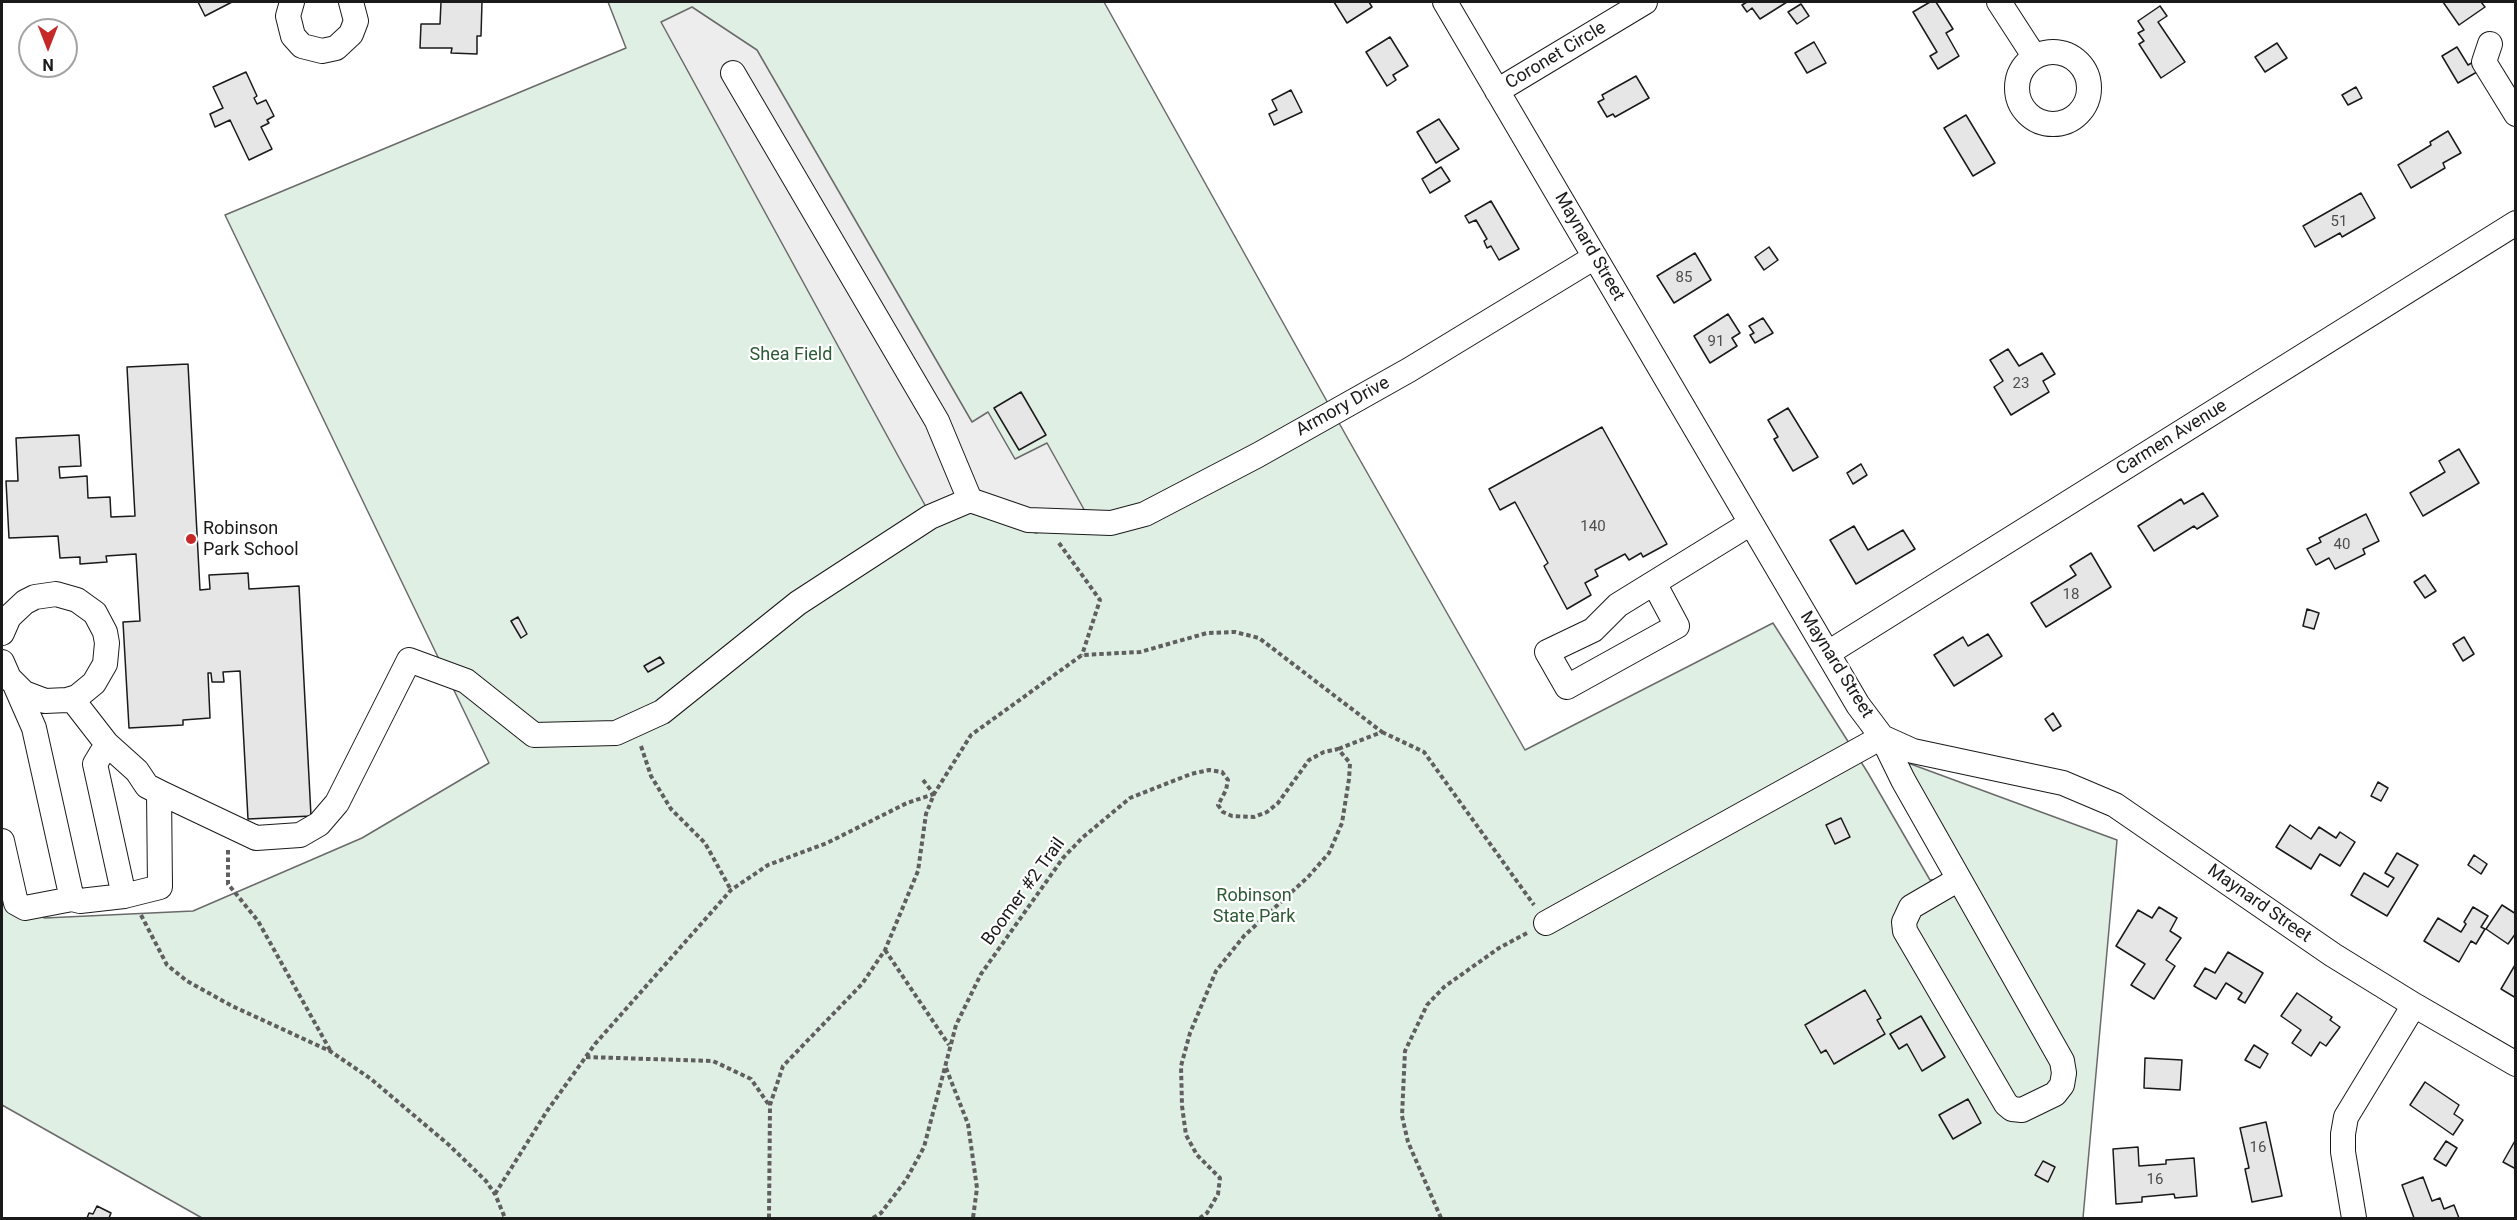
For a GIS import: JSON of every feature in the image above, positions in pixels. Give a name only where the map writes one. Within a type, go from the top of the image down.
[{"type":"street","points":[[292,2],[288,23],[293,36],[303,46],[322,51],[336,48],[351,34],[356,21],[351,2]]},
{"type":"street","name":"Maynard Street","points":[[1444,2],[1864,715],[1882,737],[1913,751],[2063,783],[2115,805],[2324,949],[2516,1064]]},
{"type":"street","name":"Coronet Circle","points":[[1497,91],[1645,2]]},
{"type":"street","points":[[1999,2],[2034,56]]},
{"type":"street","points":[[2490,44],[2484,62],[2516,114]]},
{"type":"street","points":[[72,699],[107,744],[138,771],[147,786],[256,838],[300,835],[319,824],[337,803],[409,660],[466,681],[534,735],[616,733],[662,712],[798,603],[930,517],[970,500],[936,421],[733,73]]},
{"type":"street","name":"Carmen Avenue","points":[[1828,653],[2516,223]]},
{"type":"street","name":"Armory Drive","points":[[970,500],[1028,520],[1111,524],[1145,514],[1258,455],[1409,370],[1595,257]]},
{"type":"street","points":[[1654,583],[1677,626],[1567,687],[1547,652],[1593,630],[1618,605],[1654,583],[1751,524]]},
{"type":"street","points":[[2,633],[9,617],[16,609],[35,597],[56,594],[87,605],[105,632],[107,654],[105,664],[94,683],[72,699],[45,701],[34,698],[6,672]]},
{"type":"street","points":[[6,672],[34,728],[72,898]]},
{"type":"street","points":[[1546,923],[1882,737],[1903,780],[2062,1061],[2064,1073],[2062,1085],[2055,1094],[2022,1110],[2012,1109],[2006,1104],[1905,931],[1904,922],[1911,907],[1959,879]]},
{"type":"street","points":[[107,744],[94,764],[124,896]]},
{"type":"street","points":[[2,841],[16,903],[25,909],[72,898],[80,901],[124,896],[159,887],[159,792]]},
{"type":"street","points":[[2354,1218],[2343,1152],[2346,1117],[2414,1005]]},
{"type":"path","points":[[1043,520],[1100,600],[1082,655]]},
{"type":"path","points":[[769,1218],[770,1106],[783,1066],[862,984],[885,950],[918,871],[926,814],[934,794],[971,735],[1082,655],[1140,652],[1207,633],[1235,632],[1258,638],[1382,732],[1424,752],[1546,923],[1499,948],[1444,987],[1427,1005],[1405,1051],[1402,1116],[1408,1142],[1442,1218]]},
{"type":"path","points":[[633,725],[656,784],[671,809],[705,843],[731,890]]},
{"type":"path","points":[[1200,1218],[1207,1213],[1218,1194],[1220,1178],[1197,1155],[1186,1135],[1182,1106],[1181,1066],[1190,1033],[1216,971],[1244,936],[1308,878],[1329,853],[1342,823],[1350,763],[1338,748],[1382,732]]},
{"type":"path","name":"Boomer #2 Trail","points":[[873,1218],[880,1213],[906,1180],[924,1147],[946,1068],[949,1046],[956,1025],[981,974],[1063,858],[1102,819],[1130,798],[1175,779],[1209,770],[1222,772],[1227,780],[1226,790],[1218,805],[1223,812],[1232,816],[1254,817],[1278,803],[1310,760],[1324,752],[1338,748]]},
{"type":"path","points":[[923,780],[934,794]]},
{"type":"path","points":[[495,1194],[547,1112],[586,1057],[731,890],[768,865],[828,843],[907,803],[934,794]]},
{"type":"path","points":[[228,824],[228,884],[258,921],[330,1051]]},
{"type":"path","points":[[124,896],[139,912],[167,965],[187,981],[232,1006],[330,1051],[371,1079],[449,1145],[486,1181],[495,1194],[505,1218]]},
{"type":"path","points":[[885,950],[949,1046]]},
{"type":"path","points":[[586,1057],[713,1060],[751,1079],[770,1106]]},
{"type":"path","points":[[946,1068],[968,1124],[976,1188],[973,1218]]},
{"type":"green space","name":"Robinson State Park","points":[[608,2],[1104,2],[1525,750],[1773,623],[1868,773],[1930,880],[1958,878],[1908,763],[2117,840],[2083,1218],[202,1218],[2,1105],[2,903],[45,918],[193,911],[362,838],[489,763],[225,215],[626,48]]},
{"type":"shaded area","points":[[692,7],[757,50],[972,422],[988,412],[1015,459],[1047,443],[1086,513],[1078,522],[1036,533],[961,510],[926,507],[661,22]]},
{"type":"building","points":[[198,2],[232,2],[205,16]]},
{"type":"building","points":[[441,2],[482,2],[481,36],[477,36],[477,54],[451,53],[452,48],[420,48],[421,24],[440,24]]},
{"type":"building","points":[[1334,2],[1369,2],[1372,7],[1347,23]]},
{"type":"building","points":[[1747,2],[1787,2],[1760,19],[1752,8],[1747,12],[1742,5]]},
{"type":"building","points":[[1930,2],[1936,2],[1953,29],[1946,33],[1959,56],[1938,69],[1930,56],[1937,52],[1913,12]]},
{"type":"building","points":[[2443,2],[2481,2],[2485,7],[2459,25]]},
{"type":"building","points":[[1801,4],[1809,16],[1797,24],[1788,12]]},
{"type":"building","points":[[2160,6],[2167,16],[2158,22],[2185,62],[2161,78],[2139,44],[2144,41],[2138,33],[2144,30],[2138,21]]},
{"type":"building","points":[[1390,37],[1408,66],[1393,75],[1396,80],[1387,86],[1366,52]]},
{"type":"building","points":[[1814,42],[1826,63],[1807,73],[1795,53]]},
{"type":"building","points":[[2277,43],[2287,58],[2265,72],[2255,57]]},
{"type":"building","points":[[2457,47],[2468,65],[2477,60],[2482,69],[2458,83],[2442,56]]},
{"type":"building","points":[[246,72],[257,96],[254,98],[257,104],[266,100],[274,116],[267,120],[269,123],[261,127],[272,149],[249,160],[230,120],[215,127],[210,114],[223,108],[213,87]]},
{"type":"building","points":[[1636,76],[1649,98],[1615,117],[1613,114],[1607,117],[1598,102],[1604,99],[1602,95]]},
{"type":"building","points":[[2356,87],[2362,98],[2348,105],[2342,95]]},
{"type":"building","points":[[1291,90],[1302,112],[1274,125],[1269,114],[1277,110],[1272,100]]},
{"type":"building","points":[[1966,115],[1995,163],[1973,176],[1944,128]]},
{"type":"building","points":[[1439,119],[1459,149],[1436,163],[1417,132]]},
{"type":"building","points":[[2448,131],[2461,153],[2443,163],[2445,168],[2411,188],[2398,165],[2431,145],[2430,142]]},
{"type":"building","points":[[1441,167],[1450,181],[1430,193],[1422,179]]},
{"type":"building","points":[[2361,193],[2375,218],[2342,237],[2340,233],[2315,247],[2303,226]]},
{"type":"building","points":[[1491,201],[1519,249],[1499,260],[1491,246],[1487,248],[1484,241],[1487,239],[1476,220],[1469,223],[1465,216]]},
{"type":"building","points":[[1769,247],[1778,260],[1764,270],[1755,257]]},
{"type":"building","points":[[1695,253],[1711,280],[1674,303],[1657,276]]},
{"type":"building","points":[[1728,314],[1740,333],[1732,338],[1737,346],[1710,363],[1694,336]]},
{"type":"building","points":[[1763,318],[1773,333],[1755,343],[1750,335],[1754,333],[1749,326]]},
{"type":"building","points":[[2008,349],[2019,366],[2042,353],[2055,374],[2043,381],[2049,392],[2011,415],[1994,387],[2003,381],[1990,360]]},
{"type":"building","points":[[188,364],[200,590],[210,589],[209,575],[248,573],[249,589],[299,586],[311,816],[248,819],[240,671],[223,672],[224,682],[212,682],[211,673],[208,673],[210,718],[183,720],[183,725],[129,728],[123,622],[140,621],[136,554],[106,556],[107,562],[80,564],[80,557],[60,558],[58,536],[9,538],[6,481],[18,481],[16,438],[79,435],[81,466],[59,467],[60,478],[87,476],[88,498],[110,497],[111,517],[135,516],[127,367]]},
{"type":"building","points":[[1021,392],[1046,435],[1019,450],[994,408]]},
{"type":"building","points":[[1788,408],[1818,457],[1793,471],[1774,439],[1778,437],[1768,420]]},
{"type":"building","points":[[1602,427],[1667,544],[1643,557],[1641,553],[1629,560],[1625,554],[1595,570],[1598,576],[1585,583],[1591,595],[1567,609],[1544,566],[1548,563],[1515,502],[1500,510],[1489,489]]},
{"type":"building","points":[[2459,449],[2479,483],[2423,516],[2410,493],[2445,472],[2439,461]]},
{"type":"building","points":[[1861,464],[1867,475],[1853,484],[1847,473]]},
{"type":"building","points":[[2203,493],[2218,516],[2197,529],[2194,526],[2154,551],[2138,526],[2181,499],[2184,504]]},
{"type":"building","points":[[2366,514],[2379,541],[2363,549],[2365,554],[2335,569],[2329,558],[2316,565],[2307,549],[2321,542],[2319,538]]},
{"type":"building","points":[[1854,526],[1868,550],[1903,530],[1915,549],[1856,584],[1830,540]]},
{"type":"building","points":[[2091,553],[2111,587],[2046,627],[2031,603],[2076,575],[2070,566]]},
{"type":"building","points":[[2425,575],[2436,591],[2425,598],[2414,582]]},
{"type":"building","points":[[2307,609],[2319,613],[2314,629],[2303,626]]},
{"type":"building","points":[[518,617],[527,634],[521,638],[511,621]]},
{"type":"building","points":[[1988,634],[2002,656],[1954,686],[1934,655],[1963,637],[1968,646]]},
{"type":"building","points":[[2464,637],[2474,654],[2463,661],[2453,644]]},
{"type":"building","points":[[660,657],[664,663],[648,672],[644,666]]},
{"type":"building","points":[[2053,713],[2061,726],[2053,731],[2045,719]]},
{"type":"building","points":[[2378,782],[2388,788],[2381,801],[2371,796]]},
{"type":"building","points":[[1841,818],[1850,837],[1835,844],[1826,825]]},
{"type":"building","points":[[2290,825],[2311,839],[2319,827],[2336,838],[2340,832],[2355,842],[2340,866],[2320,854],[2311,869],[2276,847]]},
{"type":"building","points":[[2397,853],[2418,865],[2387,916],[2351,895],[2364,873],[2388,887],[2394,878],[2385,873]]},
{"type":"building","points":[[2474,855],[2487,864],[2481,874],[2468,865]]},
{"type":"building","points":[[2502,905],[2516,914],[2516,933],[2508,944],[2486,929]]},
{"type":"building","points":[[2159,907],[2177,918],[2170,931],[2181,938],[2166,960],[2175,966],[2154,999],[2131,985],[2145,964],[2116,946],[2138,910],[2152,918]]},
{"type":"building","points":[[2473,907],[2488,916],[2481,927],[2485,929],[2476,944],[2471,941],[2459,962],[2424,941],[2438,918],[2461,932]]},
{"type":"building","points":[[2228,952],[2263,973],[2245,1003],[2238,999],[2242,993],[2226,983],[2216,999],[2194,986],[2205,968],[2215,973]]},
{"type":"building","points":[[2516,966],[2516,998],[2501,989]]},
{"type":"building","points":[[1865,990],[1881,1018],[1877,1020],[1885,1034],[1834,1064],[1826,1050],[1821,1053],[1805,1025]]},
{"type":"building","points":[[2297,993],[2332,1017],[2330,1020],[2340,1027],[2326,1046],[2320,1042],[2311,1056],[2292,1043],[2301,1030],[2281,1016]]},
{"type":"building","points":[[1921,1016],[1945,1057],[1922,1071],[1907,1044],[1899,1049],[1890,1034]]},
{"type":"building","points":[[2254,1045],[2268,1054],[2260,1068],[2245,1060]]},
{"type":"building","points":[[2145,1058],[2182,1060],[2180,1090],[2144,1088]]},
{"type":"building","points":[[2425,1082],[2459,1105],[2454,1114],[2463,1120],[2453,1135],[2410,1105]]},
{"type":"building","points":[[1968,1099],[1981,1123],[1953,1139],[1939,1115]]},
{"type":"building","points":[[2266,1122],[2282,1196],[2252,1202],[2245,1169],[2249,1168],[2240,1128]]},
{"type":"building","points":[[2516,1139],[2516,1169],[2503,1162]]},
{"type":"building","points":[[2446,1141],[2457,1148],[2446,1166],[2434,1159]]},
{"type":"building","points":[[2138,1147],[2139,1166],[2166,1164],[2166,1160],[2194,1158],[2197,1196],[2175,1198],[2174,1194],[2142,1197],[2142,1202],[2116,1204],[2113,1149]]},
{"type":"building","points":[[2043,1161],[2055,1167],[2048,1182],[2035,1175]]},
{"type":"building","points":[[2423,1177],[2432,1201],[2440,1198],[2444,1209],[2454,1205],[2459,1218],[2414,1218],[2402,1185]]},
{"type":"building","points":[[97,1206],[111,1213],[109,1218],[87,1218],[89,1213],[93,1214]]},
{"type":"place","name":"Robinson Park School","points":[[191,539]]},
{"type":"park label","name":"Shea Field","points":[[791,355]]}]
